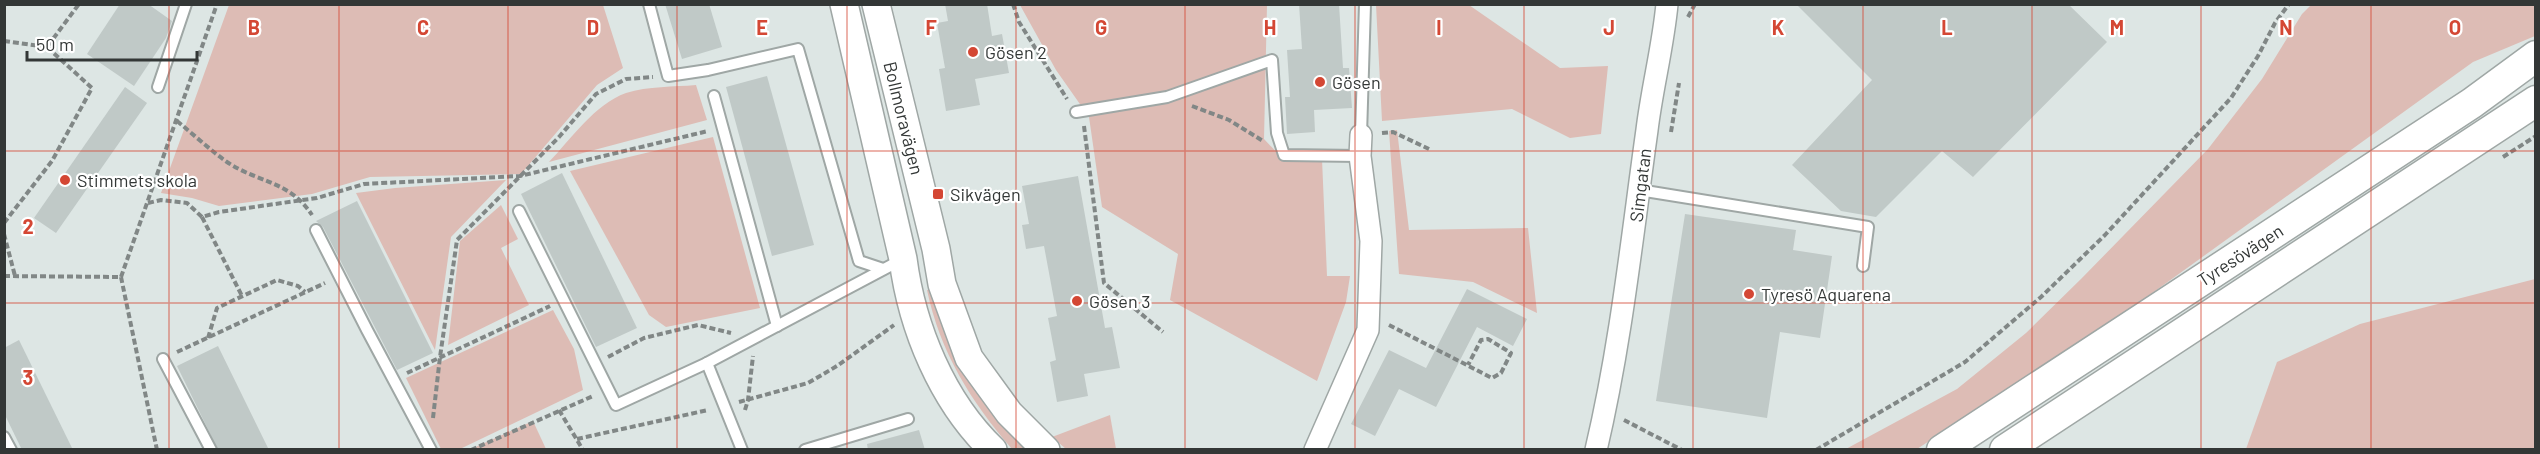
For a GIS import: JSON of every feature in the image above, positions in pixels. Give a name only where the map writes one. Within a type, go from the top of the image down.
[{"type":"main road","name":"Tyresövägen","points":[[1942,450],[2422,136],[2535,56]]},
{"type":"main road","name":"Tyresövägen","points":[[2005,450],[2535,101]]},
{"type":"street","name":"Bollmoravägen","points":[[844,4],[893,264],[908,291],[935,369],[956,405],[993,450]]},
{"type":"street","name":"Bollmoravägen","points":[[876,4],[936,249],[942,284],[969,358],[1009,413],[1046,450]]},
{"type":"street","name":"Simgatan","points":[[1596,450],[1615,365],[1647,128],[1665,34],[1667,4]]},
{"type":"street","points":[[1315,450],[1368,330],[1371,241],[1360,145]]},
{"type":"street","points":[[893,264],[936,249]]},
{"type":"lane","points":[[158,87],[186,4]]},
{"type":"lane","points":[[649,4],[668,76],[708,70],[798,49],[859,261],[893,264]]},
{"type":"lane","points":[[1076,112],[1167,97],[1272,60],[1277,133],[1284,154],[1360,145],[1365,4]]},
{"type":"lane","points":[[714,96],[777,326]]},
{"type":"lane","points":[[1639,190],[1868,227],[1863,266]]},
{"type":"lane","points":[[519,211],[616,405],[707,363],[893,264]]},
{"type":"lane","points":[[316,230],[393,380],[432,450]]},
{"type":"lane","points":[[163,359],[211,450]]},
{"type":"lane","points":[[707,363],[742,450]]},
{"type":"lane","points":[[806,450],[908,419]]},
{"type":"lane","points":[[4,437],[11,450]]},
{"type":"path","points":[[47,47],[79,4]]},
{"type":"path","points":[[156,450],[121,277],[217,4]]},
{"type":"path","points":[[1013,4],[1031,42],[1086,129],[1104,283],[1163,332]]},
{"type":"path","points":[[1816,450],[1965,363],[2041,297],[2105,235],[2231,98],[2258,57],[2275,23],[2289,4]]},
{"type":"path","points":[[4,42],[47,47],[92,88],[52,161],[4,223]]},
{"type":"path","points":[[1167,97],[1229,120],[1284,154]]},
{"type":"path","points":[[177,121],[228,162],[302,200],[313,217],[316,230]]},
{"type":"path","points":[[202,217],[219,212],[317,198],[364,184],[520,176],[724,127]]},
{"type":"path","points":[[1393,132],[1429,149]]},
{"type":"path","points":[[148,203],[161,200],[187,203],[202,217],[242,296]]},
{"type":"path","points":[[4,234],[15,276]]},
{"type":"path","points":[[4,276],[121,277]]},
{"type":"path","points":[[140,370],[339,276]]},
{"type":"path","points":[[208,338],[217,308],[242,296],[277,280],[298,286],[305,292]]},
{"type":"path","points":[[393,380],[563,301]]},
{"type":"path","points":[[577,439],[725,406],[808,383],[837,366],[896,324]]},
{"type":"path","points":[[1368,330],[1387,325],[1398,328],[1467,365],[1492,378],[1501,374],[1511,353],[1488,339],[1481,340],[1467,365]]},
{"type":"path","points":[[471,450],[591,395],[616,405]]},
{"type":"path","points":[[559,410],[583,450]]},
{"type":"path","points":[[1604,417],[1620,418],[1682,450]]},
{"type":"shaded area","points":[[229,5],[603,5],[623,68],[597,85],[521,174],[370,177],[312,194],[219,206],[192,198],[161,193]]},
{"type":"shaded area","points":[[1020,5],[1267,5],[1264,139],[1284,160],[1322,159],[1327,276],[1350,276],[1346,302],[1317,381],[1170,300],[1178,254],[1102,207],[1089,117],[1056,70]]},
{"type":"shaded area","points":[[1376,5],[1469,5],[1560,68],[1608,66],[1601,134],[1570,138],[1512,109],[1382,121]]},
{"type":"shaded area","points":[[2311,5],[2535,5],[2535,36],[2473,62],[2126,312],[1917,449],[1844,450],[1957,389],[2026,333],[2208,149],[2262,79],[2302,14]]},
{"type":"shaded area","points":[[696,85],[707,120],[549,162],[584,123],[615,98],[643,89]]},
{"type":"shaded area","points":[[1397,130],[1409,230],[1528,228],[1537,313],[1473,282],[1399,274],[1389,131]]},
{"type":"shaded area","points":[[713,137],[760,308],[666,327],[649,315],[570,171]]},
{"type":"shaded area","points":[[506,180],[451,237],[435,350],[356,193]]},
{"type":"shaded area","points":[[501,205],[518,239],[501,248],[529,305],[448,345],[460,241]]},
{"type":"shaded area","points":[[2535,279],[2535,449],[2246,449],[2277,362],[2360,324]]},
{"type":"shaded area","points":[[933,289],[1027,449],[1012,449],[983,413],[959,375],[933,313],[927,290]]},
{"type":"shaded area","points":[[553,310],[574,349],[583,390],[460,449],[441,449],[406,378]]},
{"type":"shaded area","points":[[1110,415],[1116,449],[1066,449],[1052,437]]},
{"type":"shaded area","points":[[533,421],[546,449],[471,449]]},
{"type":"building","points":[[120,4],[148,4],[172,21],[166,38],[134,86],[87,54]]},
{"type":"building","points":[[665,4],[709,4],[722,47],[682,59]]},
{"type":"building","name":"Gösen 2","points":[[945,4],[987,4],[992,36],[1002,34],[1009,73],[975,79],[980,105],[946,111],[939,69],[945,68],[937,23],[948,21]]},
{"type":"building","name":"Gösen","points":[[1299,4],[1339,4],[1343,68],[1349,68],[1352,108],[1314,110],[1315,132],[1287,134],[1285,97],[1290,97],[1287,50],[1302,49]]},
{"type":"building","points":[[1796,4],[2068,4],[2107,42],[1973,177],[1942,151],[1876,217],[1841,211],[1792,165],[1872,80]]},
{"type":"building","points":[[767,76],[814,245],[772,256],[726,87]]},
{"type":"building","points":[[125,87],[147,103],[56,233],[34,218]]},
{"type":"building","points":[[562,173],[637,328],[596,347],[521,194]]},
{"type":"building","name":"Gösen 3","points":[[1078,176],[1105,328],[1112,327],[1120,368],[1084,374],[1088,396],[1057,402],[1050,362],[1056,360],[1048,318],[1057,316],[1044,246],[1026,249],[1022,225],[1029,224],[1022,186]]},
{"type":"building","points":[[357,201],[433,353],[397,370],[323,227],[316,221]]},
{"type":"building","name":"Tyresö Aquarena","points":[[1685,214],[1796,230],[1793,250],[1832,256],[1820,338],[1780,332],[1767,418],[1656,401]]},
{"type":"building","points":[[1467,289],[1527,319],[1513,346],[1477,327],[1436,407],[1399,389],[1375,436],[1351,424],[1389,350],[1426,368]]},
{"type":"building","points":[[19,340],[73,450],[22,450],[4,413],[4,348]]},
{"type":"building","points":[[218,346],[269,450],[218,450],[177,366]]},
{"type":"building","points":[[919,430],[925,450],[868,450],[867,444]]},
{"type":"place","name":"Gösen 2","points":[[973,52]]},
{"type":"place","name":"Gösen","points":[[1320,82]]},
{"type":"place","name":"Stimmets skola","points":[[65,180]]},
{"type":"place","name":"Sikvägen","points":[[938,194]]},
{"type":"place","name":"Tyresö Aquarena","points":[[1749,294]]},
{"type":"place","name":"Gösen 3","points":[[1077,301]]}]
